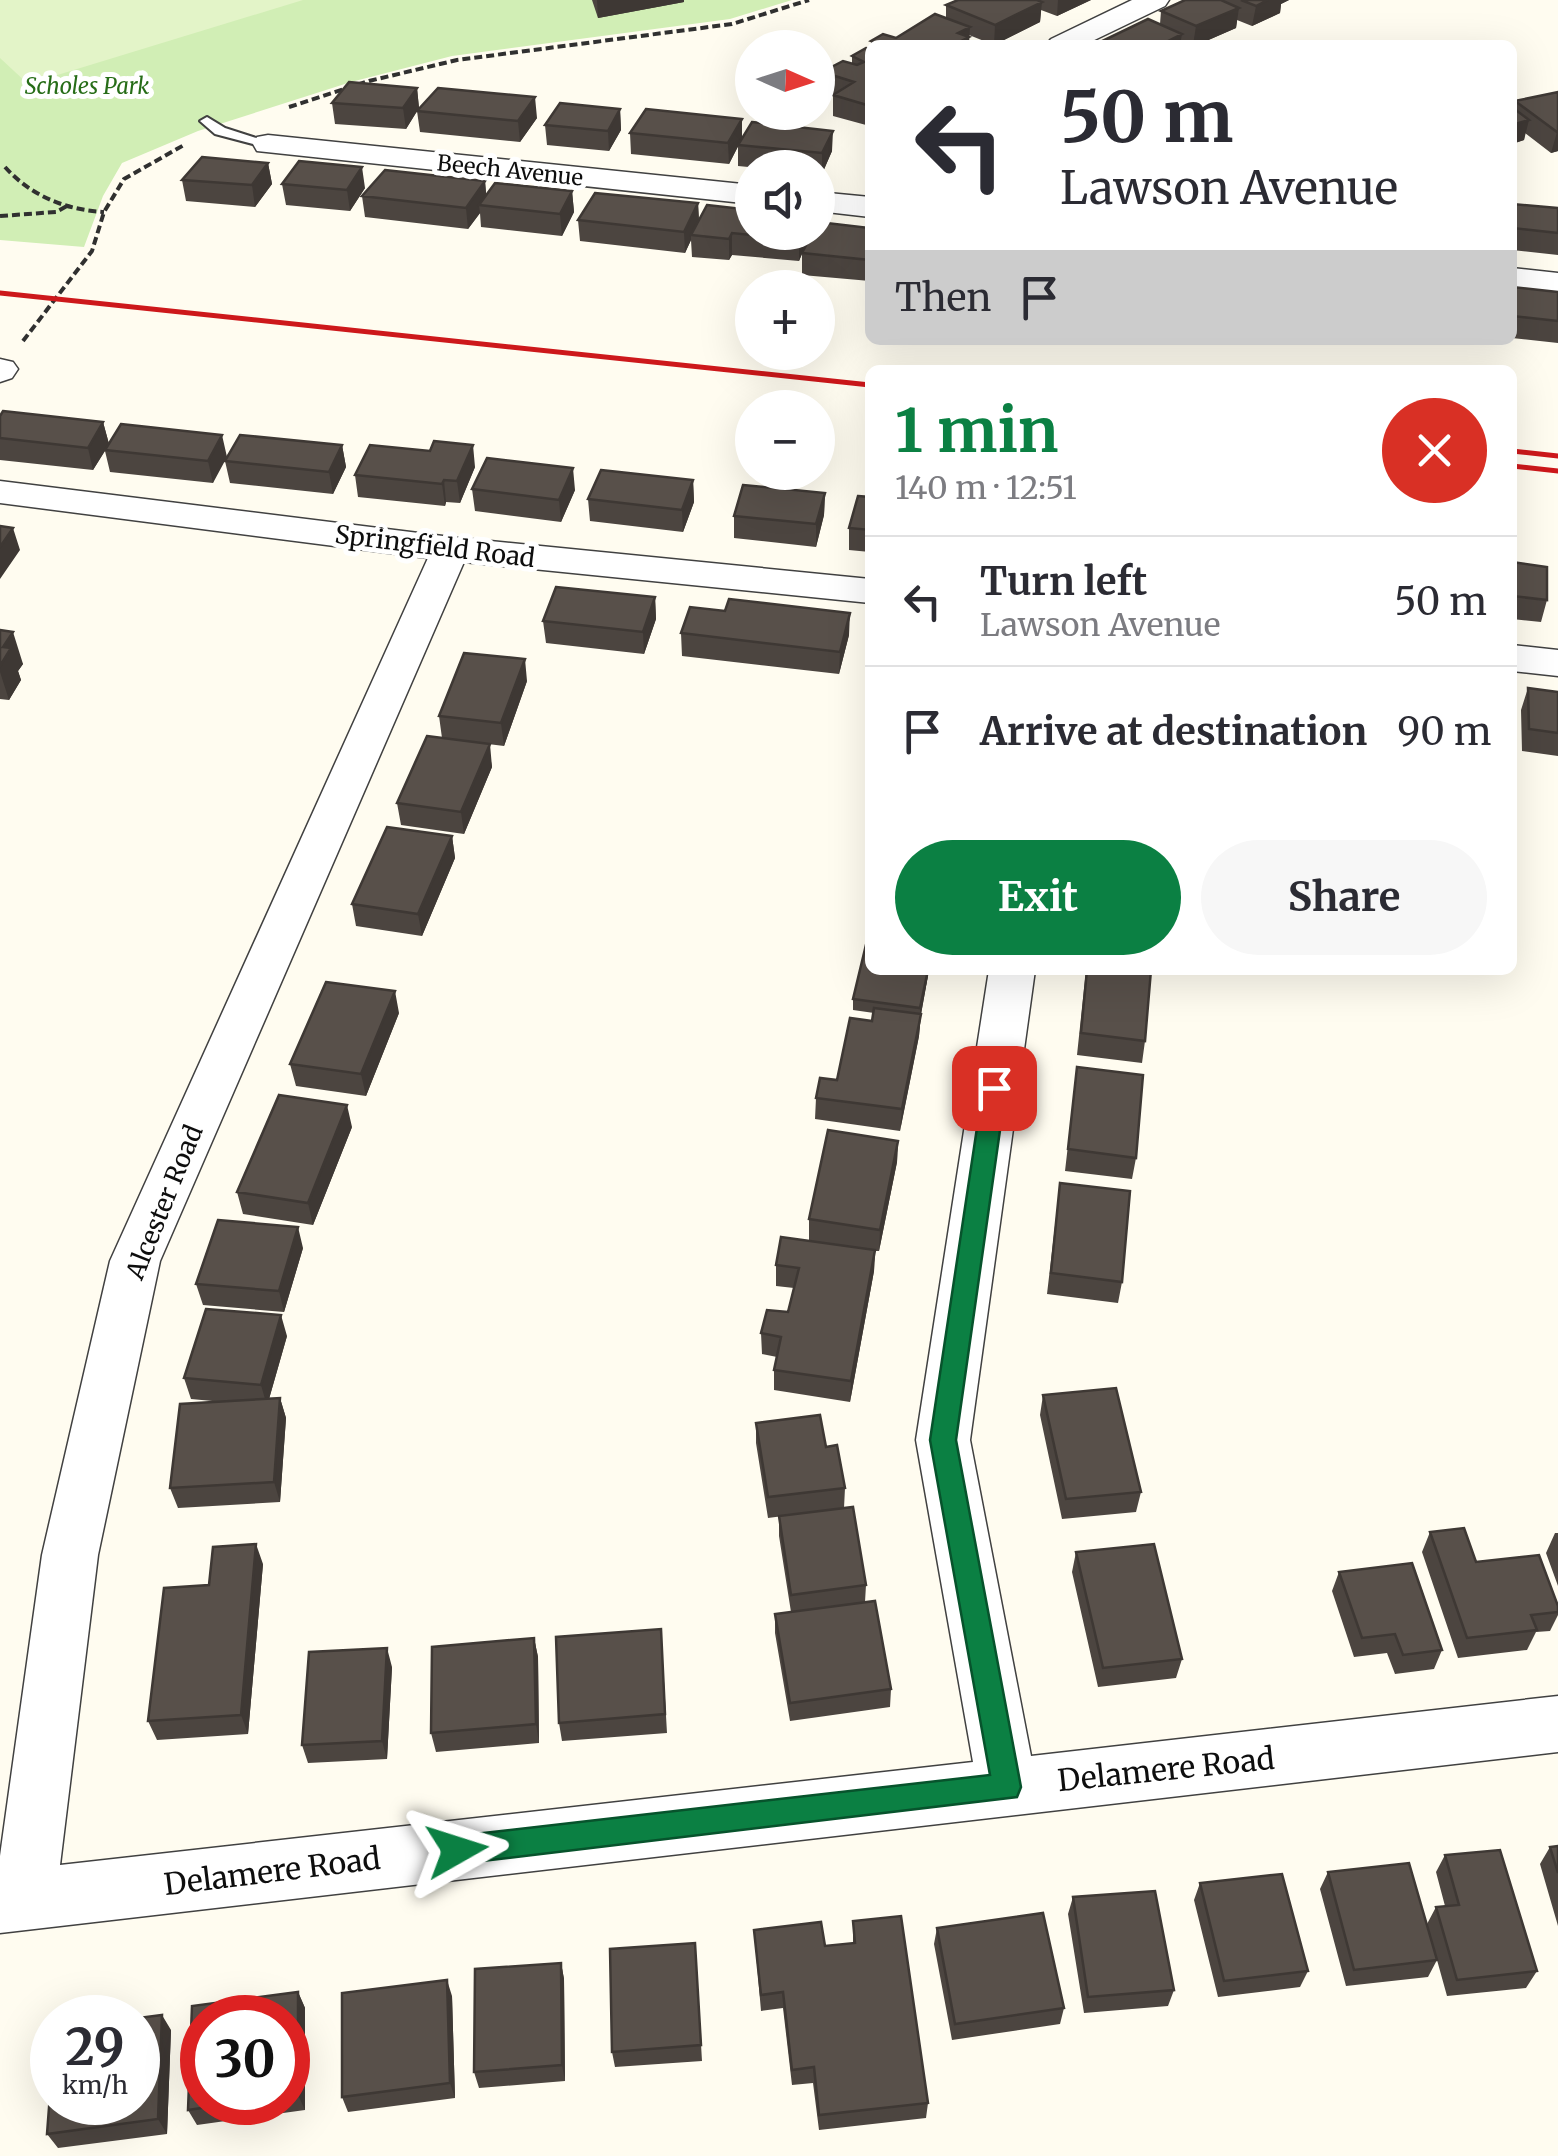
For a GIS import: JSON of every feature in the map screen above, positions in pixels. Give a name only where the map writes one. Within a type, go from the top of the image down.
[{"type":"street","points":[[1071,40],[1154,0]]},
{"type":"street","name":"Beech Avenue","points":[[268,144],[735,193]]},
{"type":"street","points":[[835,204],[865,207]]},
{"type":"street","points":[[1517,279],[1558,283]]},
{"type":"street","name":"Springfield Road","points":[[0,492],[451,549],[865,590]]},
{"type":"street","name":"Alcester Road","points":[[13,1900],[70,1554],[134,1260],[451,549]]},
{"type":"street","points":[[1517,659],[1558,663]]},
{"type":"street","points":[[1006,1787],[943,1440],[1011,975]]},
{"type":"street","name":"Delamere Road","points":[[13,1900],[1558,1724]]},
{"type":"lane","points":[[214,126],[268,144]]},
{"type":"path","points":[[0,370],[92,251],[104,212],[124,179],[214,126],[369,80],[458,60],[732,24],[809,0]]},
{"type":"path","points":[[4,167],[13,178],[68,206],[104,212]]},
{"type":"path","points":[[0,216],[56,212],[68,206]]},
{"type":"green space","name":"Scholes Park","points":[[0,0],[792,0],[730,19],[452,56],[351,82],[198,131],[122,163],[103,196],[84,247],[0,240]]},
{"type":"green space","points":[[0,0],[303,0],[28,84],[0,58]]},
{"type":"building","points":[[958,0],[1042,2],[995,25],[946,5]]},
{"type":"building","points":[[1185,0],[1221,0],[1239,8],[1196,26],[1161,11]]},
{"type":"building","points":[[1241,0],[1268,0],[1256,6]]},
{"type":"building","points":[[935,14],[970,27],[958,33],[969,37],[963,40],[873,40],[883,34],[896,38]]},
{"type":"building","points":[[1148,19],[1182,34],[1170,40],[1104,40]]},
{"type":"building","points":[[865,49],[865,104],[835,96],[854,82],[835,76],[835,65],[843,61],[857,65],[864,62],[852,56]]},
{"type":"building","points":[[349,82],[417,88],[403,108],[332,103]]},
{"type":"building","points":[[438,88],[535,97],[518,121],[417,111]]},
{"type":"building","points":[[1558,92],[1558,132],[1517,102]]},
{"type":"building","points":[[560,103],[620,109],[608,131],[545,125]]},
{"type":"building","points":[[646,109],[735,118],[736,130],[728,143],[630,133]]},
{"type":"building","points":[[1517,111],[1529,120],[1517,124]]},
{"type":"building","points":[[747,130],[833,131],[824,150],[738,145]]},
{"type":"building","points":[[202,157],[268,163],[252,185],[182,180]]},
{"type":"building","points":[[299,161],[362,167],[347,190],[282,184]]},
{"type":"building","points":[[385,170],[485,181],[466,208],[362,196]]},
{"type":"building","points":[[495,183],[572,191],[560,214],[479,205]]},
{"type":"building","points":[[595,193],[698,203],[684,232],[578,220]]},
{"type":"building","points":[[1517,204],[1558,208],[1558,233],[1517,229]]},
{"type":"building","points":[[707,205],[735,208],[735,233],[729,239],[691,235]]},
{"type":"building","points":[[835,224],[865,227],[865,259],[802,253],[835,250]]},
{"type":"building","points":[[1517,288],[1558,292],[1558,321],[1517,317]]},
{"type":"building","points":[[3,411],[103,422],[88,448],[0,438]]},
{"type":"building","points":[[121,424],[222,435],[208,461],[105,450]]},
{"type":"building","points":[[240,435],[342,445],[329,472],[225,461]]},
{"type":"building","points":[[434,441],[473,445],[457,481],[444,480],[442,484],[355,475],[370,445],[430,451]]},
{"type":"building","points":[[487,458],[573,468],[559,500],[472,489]]},
{"type":"building","points":[[601,470],[693,480],[682,510],[588,499]]},
{"type":"building","points":[[742,490],[825,493],[816,524],[734,516]]},
{"type":"building","points":[[858,496],[865,497],[865,530],[849,528]]},
{"type":"building","points":[[0,526],[13,528],[0,547]]},
{"type":"building","points":[[1517,563],[1547,567],[1547,600],[1517,597]]},
{"type":"building","points":[[556,587],[655,597],[643,632],[543,621]]},
{"type":"building","points":[[729,599],[850,613],[840,652],[681,633],[690,607],[725,611]]},
{"type":"building","points":[[0,630],[13,632],[3,647],[11,648],[0,666]]},
{"type":"building","points":[[464,653],[525,659],[501,723],[439,716]]},
{"type":"building","points":[[1528,688],[1558,692],[1558,733],[1529,729]]},
{"type":"building","points":[[427,736],[490,744],[461,812],[397,803]]},
{"type":"building","points":[[387,827],[452,836],[418,914],[352,904]]},
{"type":"building","points":[[865,949],[865,975],[927,975],[920,1008],[853,999]]},
{"type":"building","points":[[1087,975],[1151,975],[1145,1041],[1081,1033]]},
{"type":"building","points":[[326,982],[395,991],[361,1074],[290,1064]]},
{"type":"building","points":[[874,1008],[921,1014],[902,1109],[816,1098],[820,1078],[837,1080],[850,1018],[872,1021]]},
{"type":"building","points":[[1077,1067],[1143,1075],[1136,1158],[1068,1149]]},
{"type":"building","points":[[279,1095],[347,1105],[308,1203],[237,1192]]},
{"type":"building","points":[[828,1130],[898,1141],[880,1230],[809,1219]]},
{"type":"building","points":[[1060,1183],[1130,1191],[1122,1282],[1051,1273]]},
{"type":"building","points":[[218,1220],[298,1227],[279,1291],[196,1284]]},
{"type":"building","points":[[781,1237],[875,1250],[851,1381],[774,1370],[781,1337],[761,1333],[767,1310],[788,1312],[799,1268],[776,1265]]},
{"type":"building","points":[[206,1309],[281,1315],[261,1385],[184,1378]]},
{"type":"building","points":[[1116,1388],[1141,1492],[1066,1499],[1043,1395]]},
{"type":"building","points":[[280,1398],[274,1482],[170,1488],[180,1404]]},
{"type":"building","points":[[820,1415],[826,1447],[837,1445],[845,1488],[768,1497],[756,1423]]},
{"type":"building","points":[[853,1507],[866,1585],[791,1595],[779,1516]]},
{"type":"building","points":[[1464,1528],[1476,1562],[1539,1555],[1558,1612],[1531,1615],[1537,1630],[1467,1638],[1430,1532]]},
{"type":"building","points":[[256,1544],[241,1715],[148,1721],[164,1588],[209,1585],[213,1547]]},
{"type":"building","points":[[1154,1544],[1182,1659],[1103,1668],[1076,1552]]},
{"type":"building","points":[[1412,1563],[1442,1650],[1403,1655],[1395,1634],[1362,1638],[1339,1572]]},
{"type":"building","points":[[875,1601],[891,1689],[790,1703],[775,1614]]},
{"type":"building","points":[[661,1629],[665,1714],[559,1723],[556,1637]]},
{"type":"building","points":[[534,1638],[536,1724],[431,1733],[432,1647]]},
{"type":"building","points":[[387,1648],[382,1741],[302,1745],[309,1652]]},
{"type":"building","points":[[1558,1846],[1558,1873],[1550,1847]]},
{"type":"building","points":[[1500,1850],[1537,1971],[1457,1980],[1436,1907],[1459,1905],[1445,1855]]},
{"type":"building","points":[[1409,1863],[1437,1960],[1354,1970],[1328,1872]]},
{"type":"building","points":[[1282,1874],[1308,1971],[1224,1981],[1200,1883]]},
{"type":"building","points":[[1155,1891],[1174,1990],[1088,1997],[1073,1897]]},
{"type":"building","points":[[1043,1913],[1064,2008],[955,2024],[937,1928]]},
{"type":"building","points":[[901,1916],[928,2103],[819,2115],[814,2067],[792,2070],[783,1992],[761,1995],[754,1930],[821,1922],[825,1946],[855,1943],[853,1921]]},
{"type":"building","points":[[695,1943],[701,2045],[612,2052],[610,1949]]},
{"type":"building","points":[[561,1963],[562,2065],[474,2072],[475,1969]]},
{"type":"building","points":[[447,1980],[450,2083],[342,2097],[342,1993]]},
{"type":"building","points":[[48,2125],[114,2125],[47,2134]]},
{"type":"railway","points":[[0,293],[865,384]]},
{"type":"railway","points":[[1517,452],[1558,456]]},
{"type":"railway","points":[[1517,467],[1558,471]]},
{"type":"route","points":[[457,1850],[1006,1787],[943,1440],[994,1088]]}]
